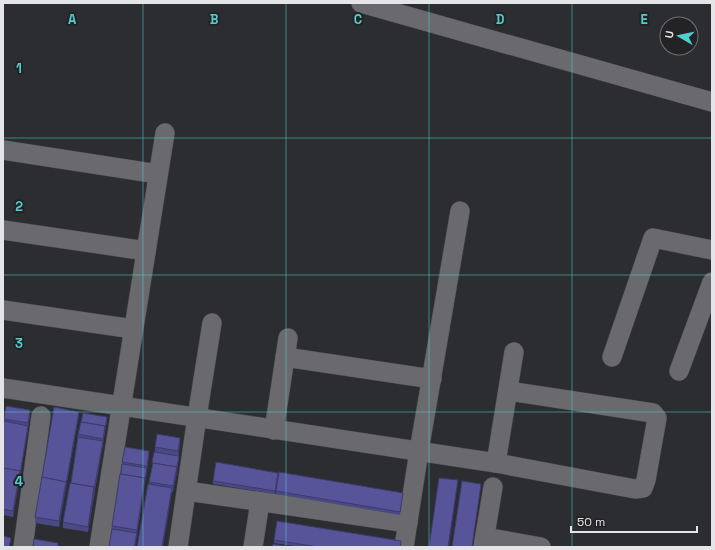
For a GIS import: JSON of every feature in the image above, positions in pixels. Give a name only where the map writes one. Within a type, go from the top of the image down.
[{"type":"street","points":[[361,3],[712,102]]},
{"type":"street","points":[[99,547],[165,133]]},
{"type":"street","points":[[3,150],[158,174]]},
{"type":"street","points":[[404,547],[460,211]]},
{"type":"street","points":[[3,230],[146,250]]},
{"type":"street","points":[[612,357],[653,238],[712,250]]},
{"type":"street","points":[[679,371],[712,282]]},
{"type":"street","points":[[3,310],[133,329]]},
{"type":"street","points":[[178,547],[212,323]]},
{"type":"street","points":[[274,430],[286,348],[432,379]]},
{"type":"street","points":[[496,463],[514,352]]},
{"type":"street","points":[[3,388],[496,463],[634,489],[643,488],[646,480],[657,418],[653,413],[508,391]]},
{"type":"street","points":[[23,547],[41,416]]},
{"type":"street","points":[[492,487],[484,542],[541,547]]},
{"type":"street","points":[[187,491],[408,523]]},
{"type":"street","points":[[253,547],[260,502]]},
{"type":"building","points":[[6,406],[30,410],[28,423],[4,419]]},
{"type":"building","points":[[54,407],[79,412],[66,484],[66,482],[42,477]]},
{"type":"building","points":[[83,413],[107,417],[105,429],[105,426],[81,422]]},
{"type":"building","points":[[4,421],[28,426],[20,474],[20,471],[3,468]]},
{"type":"building","points":[[81,422],[105,426],[103,439],[78,434]]},
{"type":"building","points":[[157,434],[180,438],[178,451],[155,447]]},
{"type":"building","points":[[78,437],[103,441],[94,490],[94,487],[71,483]]},
{"type":"building","points":[[125,447],[149,451],[147,466],[122,462]]},
{"type":"building","points":[[154,452],[179,456],[177,467],[152,463]]},
{"type":"building","points":[[216,462],[278,473],[275,491],[213,481]]},
{"type":"building","points":[[153,463],[177,467],[173,486],[149,482]]},
{"type":"building","points":[[122,464],[147,468],[145,480],[145,478],[121,474]]},
{"type":"building","points":[[3,468],[20,471],[13,511],[3,509]]},
{"type":"building","points":[[279,472],[403,493],[400,512],[276,491]]},
{"type":"building","points":[[120,474],[145,478],[137,530],[112,526]]},
{"type":"building","points":[[42,477],[66,482],[59,521],[35,517]]},
{"type":"building","points":[[439,478],[458,480],[448,547],[429,547]]},
{"type":"building","points":[[462,481],[481,484],[472,547],[452,547]]},
{"type":"building","points":[[70,483],[94,487],[88,527],[63,522]]},
{"type":"building","points":[[148,484],[172,488],[162,547],[137,547]]},
{"type":"building","points":[[277,521],[401,541],[400,547],[318,547],[274,540]]},
{"type":"building","points":[[112,529],[137,533],[134,547],[109,547]]},
{"type":"building","points":[[3,536],[11,538],[9,547],[3,547]]},
{"type":"building","points":[[34,539],[58,543],[58,547],[33,547]]},
{"type":"building","points":[[273,544],[292,547],[272,547]]}]
